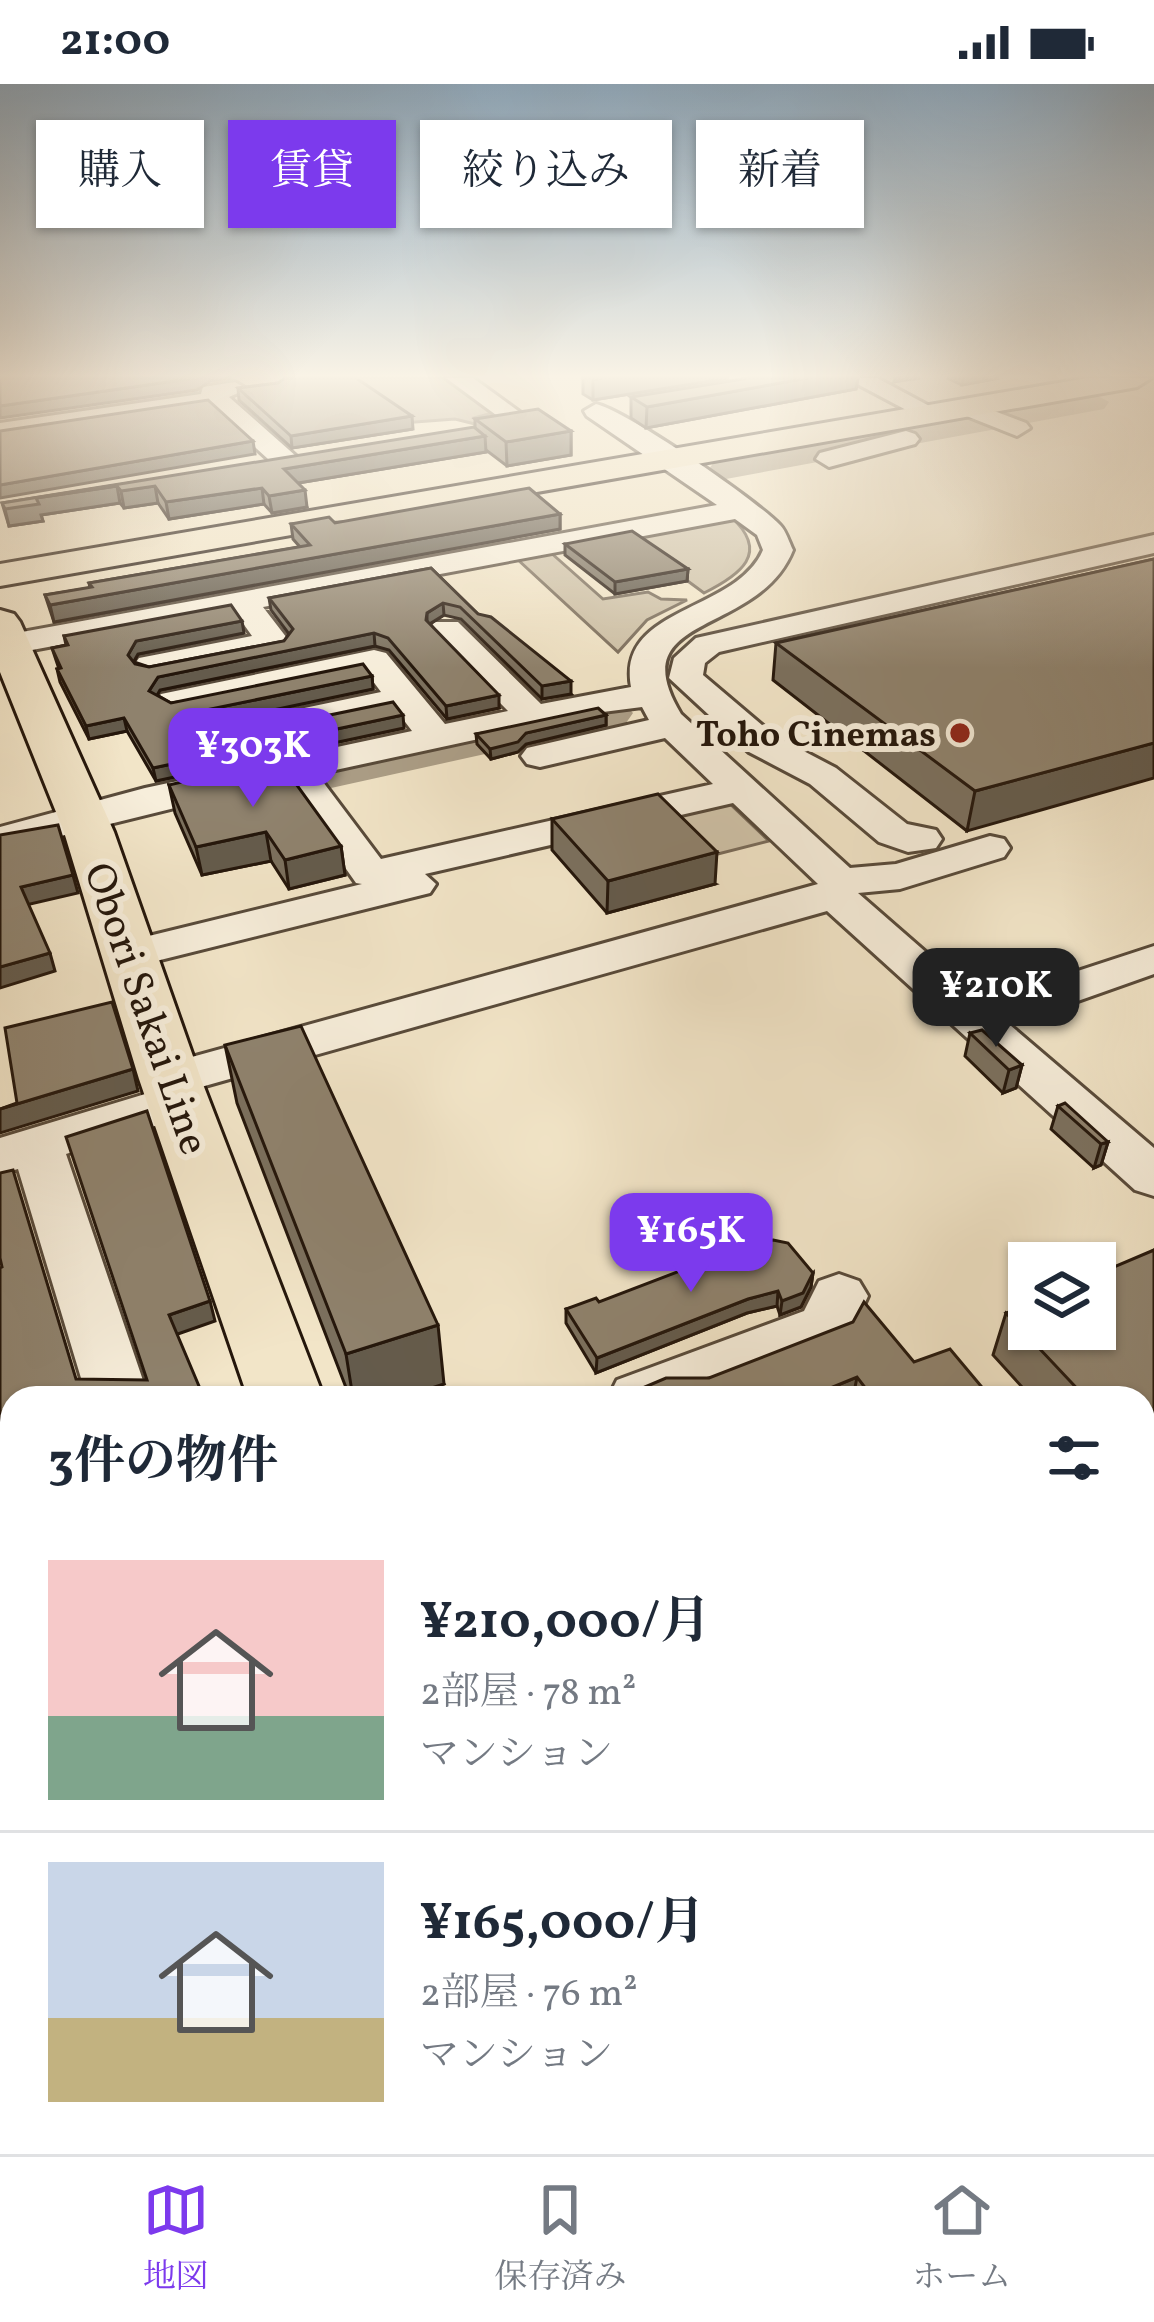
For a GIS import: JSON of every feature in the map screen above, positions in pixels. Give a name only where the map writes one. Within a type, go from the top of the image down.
[{"type":"main road","points":[[0,574],[572,475]]},
{"type":"main road","name":"Obori Sakai Line","points":[[2,637],[85,823],[174,1090],[282,1386]]},
{"type":"street","points":[[692,475],[770,531],[778,550],[771,569],[750,590],[671,626],[649,650],[644,670],[660,710],[756,801],[843,825],[890,853],[927,843]]},
{"type":"street","points":[[2,637],[128,625],[741,509]]},
{"type":"street","points":[[843,825],[824,776],[762,744],[686,678],[693,654],[708,645],[1154,544]]},
{"type":"street","points":[[152,665],[273,642],[244,604]]},
{"type":"street","points":[[128,625],[222,782]]},
{"type":"street","points":[[446,629],[538,737]]},
{"type":"street","points":[[173,701],[374,660],[437,738]]},
{"type":"street","points":[[197,742],[407,697]]},
{"type":"street","points":[[0,839],[85,823],[222,782],[437,738],[538,737],[603,701],[660,710]]},
{"type":"street","points":[[294,769],[371,874],[756,801],[836,796],[843,825],[838,889]]},
{"type":"street","points":[[113,1386],[18,1151],[174,1090],[838,889],[990,848]]},
{"type":"street","points":[[128,955],[520,859]]},
{"type":"street","points":[[838,889],[976,1021],[1154,1178]]},
{"type":"street","points":[[976,1021],[1154,959]]},
{"type":"street","points":[[670,1386],[826,1326],[839,1296]]},
{"type":"shaded area","points":[[731,517],[743,530],[750,552],[739,571],[704,593],[628,537]]},
{"type":"shaded area","points":[[550,552],[603,599],[648,592],[661,599],[687,600],[647,620],[618,652],[516,558]]},
{"type":"shaded area","points":[[728,802],[769,841],[698,859],[660,819]]},
{"type":"building","points":[[0,475],[60,475],[0,485]]},
{"type":"building","points":[[178,475],[290,475],[305,490],[269,496],[262,488],[166,502],[155,486],[121,491],[117,486],[36,498],[39,504],[5,509],[2,503]]},
{"type":"building","points":[[529,488],[560,514],[50,605],[45,595],[92,587],[89,583],[310,545],[291,524],[329,517],[335,523]]},
{"type":"building","points":[[632,531],[688,569],[615,582],[565,544]]},
{"type":"building","points":[[1154,559],[1154,743],[975,791],[776,643]]},
{"type":"building","points":[[431,568],[478,614],[491,617],[571,681],[542,686],[460,607],[443,603],[427,613],[426,620],[499,695],[446,706],[388,638],[374,633],[158,677],[149,691],[171,703],[363,664],[372,676],[181,715],[173,730],[180,740],[194,743],[393,702],[403,715],[153,768],[124,718],[86,726],[57,669],[61,668],[52,648],[68,645],[64,636],[231,605],[242,621],[136,641],[128,655],[135,664],[149,667],[284,641],[293,629],[269,598]]},
{"type":"building","points":[[598,708],[606,715],[526,733],[518,742],[490,749],[476,734]]},
{"type":"building","points":[[278,759],[341,846],[285,860],[266,832],[196,847],[169,785]]},
{"type":"building","points":[[658,794],[717,852],[608,881],[552,819]]},
{"type":"building","points":[[58,825],[73,875],[21,887],[50,953],[0,967],[0,835]]},
{"type":"building","points":[[112,1002],[133,1069],[0,1109],[17,1103],[5,1028]]},
{"type":"building","points":[[301,1026],[438,1325],[346,1354],[225,1045]]},
{"type":"building","points":[[982,1030],[1022,1065],[1009,1070],[970,1033]]},
{"type":"building","points":[[1065,1103],[1108,1142],[1101,1144],[1058,1106]]},
{"type":"building","points":[[147,1111],[210,1301],[169,1315],[199,1386],[0,1386],[0,1173],[13,1170],[76,1379],[147,1380],[66,1137]]},
{"type":"building","points":[[773,1240],[788,1243],[813,1273],[803,1293],[782,1301],[778,1291],[748,1299],[597,1358],[566,1309],[596,1298],[599,1302],[745,1246]]},
{"type":"building","points":[[1154,1250],[1154,1386],[1075,1386],[1041,1350],[1116,1350],[1116,1266]]},
{"type":"building","points":[[864,1302],[914,1362],[950,1349],[981,1386],[864,1386],[857,1377],[835,1386],[647,1386],[666,1378],[709,1378],[853,1322]]},
{"type":"waterway","points":[[231,795],[610,713],[602,707]]},
{"type":"place","name":"Toho Cinemas","points":[[960,733]]}]
